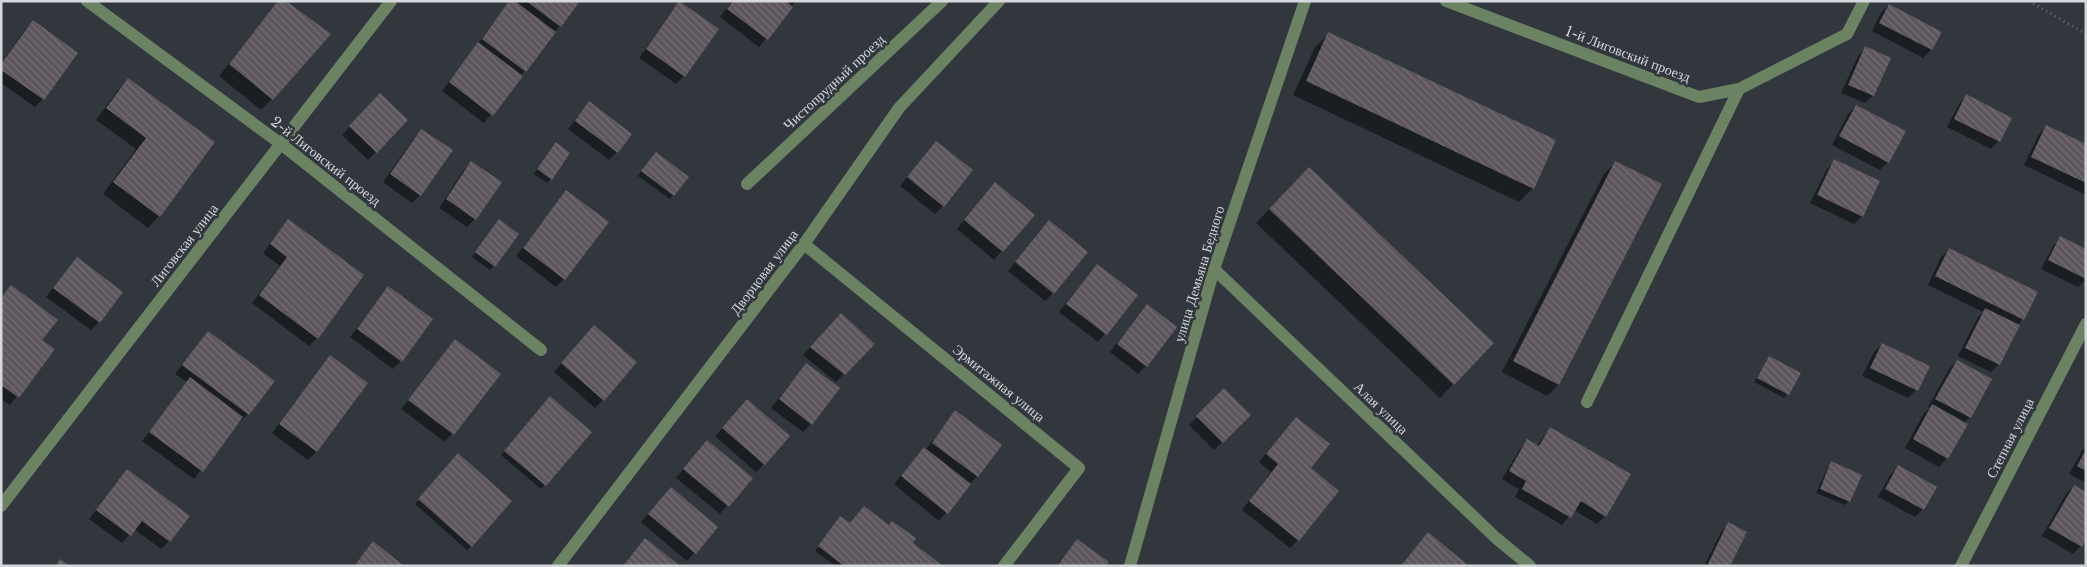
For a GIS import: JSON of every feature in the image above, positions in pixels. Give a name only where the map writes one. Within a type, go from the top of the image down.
[{"type":"street","name":"2-й Лиговский проезд","points":[[87,1],[281,144],[541,350]]},
{"type":"street","name":"Лиговская улица","points":[[1,506],[391,1]]},
{"type":"street","name":"Чистопрудный проезд","points":[[747,184],[942,1]]},
{"type":"street","name":"Дворцовая улица","points":[[558,566],[804,244],[899,108],[999,1]]},
{"type":"street","name":"улица Демьяна Бедного","points":[[1133,564],[1214,269],[1305,1]]},
{"type":"street","name":"1-й Лиговский проезд","points":[[1446,1],[1699,96],[1739,89],[1847,34],[1864,1]]},
{"type":"street","points":[[1587,402],[1739,89]]},
{"type":"street","name":"Эрмитажная улица","points":[[804,244],[1079,468],[1004,566]]},
{"type":"street","name":"Алая улица","points":[[1214,269],[1496,538],[1530,566]]},
{"type":"street","name":"Степная улица","points":[[1961,566],[2086,324]]},
{"type":"path","points":[[2028,1],[2086,34]]},
{"type":"building","points":[[278,1],[286,1],[331,34],[273,100],[229,64]]},
{"type":"building","points":[[509,1],[515,1],[556,32],[526,72],[482,39]]},
{"type":"building","points":[[526,1],[580,1],[561,27]]},
{"type":"building","points":[[679,1],[719,29],[685,77],[646,49]]},
{"type":"building","points":[[733,1],[786,1],[793,7],[768,40],[727,9]]},
{"type":"building","points":[[1889,4],[1942,32],[1932,50],[1879,23]]},
{"type":"building","points":[[33,20],[78,53],[44,100],[1,70],[1,64]]},
{"type":"building","points":[[1328,32],[1556,140],[1534,189],[1306,81]]},
{"type":"building","points":[[478,42],[523,76],[493,116],[449,82]]},
{"type":"building","points":[[1865,46],[1891,58],[1874,96],[1848,85]]},
{"type":"building","points":[[128,78],[215,142],[160,217],[113,182],[146,138],[106,108]]},
{"type":"building","points":[[380,93],[408,120],[377,153],[349,126]]},
{"type":"building","points":[[1966,94],[2012,118],[2000,142],[1954,119]]},
{"type":"building","points":[[589,101],[632,134],[618,153],[575,121]]},
{"type":"building","points":[[1856,105],[1906,131],[1889,163],[1839,136]]},
{"type":"building","points":[[2046,125],[2086,144],[2086,183],[2031,157]]},
{"type":"building","points":[[421,129],[453,150],[421,196],[390,174]]},
{"type":"building","points":[[936,141],[973,170],[944,207],[907,177]]},
{"type":"building","points":[[556,142],[570,153],[552,180],[537,169]]},
{"type":"building","points":[[656,152],[689,177],[674,196],[641,171]]},
{"type":"building","points":[[1834,159],[1880,181],[1863,217],[1817,195]]},
{"type":"building","points":[[471,161],[502,182],[476,220],[446,199]]},
{"type":"building","points":[[1615,161],[1662,184],[1559,385],[1513,361]]},
{"type":"building","points":[[1309,167],[1494,343],[1454,385],[1269,209]]},
{"type":"building","points":[[995,182],[1035,215],[1003,252],[964,220]]},
{"type":"building","points":[[566,190],[609,222],[565,280],[523,248]]},
{"type":"building","points":[[288,219],[364,275],[318,339],[259,295],[287,257],[270,244]]},
{"type":"building","points":[[499,219],[519,234],[495,267],[475,252]]},
{"type":"building","points":[[1049,220],[1088,252],[1054,294],[1015,262]]},
{"type":"building","points":[[2060,236],[2086,249],[2086,279],[2048,260]]},
{"type":"building","points":[[1949,248],[2038,292],[2024,320],[1935,276]]},
{"type":"building","points":[[77,257],[123,292],[100,323],[53,288]]},
{"type":"building","points":[[1097,264],[1138,295],[1107,335],[1066,304]]},
{"type":"building","points":[[11,285],[58,320],[42,340],[55,349],[19,398],[1,385],[1,298]]},
{"type":"building","points":[[388,286],[433,319],[402,362],[357,329]]},
{"type":"building","points":[[1147,304],[1177,327],[1147,367],[1117,344]]},
{"type":"building","points":[[1985,308],[2020,325],[2000,365],[1965,348]]},
{"type":"building","points":[[841,313],[875,344],[845,375],[810,347]]},
{"type":"building","points":[[594,325],[637,362],[604,401],[561,363]]},
{"type":"building","points":[[208,331],[275,381],[249,415],[182,365]]},
{"type":"building","points":[[455,339],[501,374],[454,435],[408,400]]},
{"type":"building","points":[[1882,343],[1930,366],[1918,391],[1870,368]]},
{"type":"building","points":[[330,355],[368,383],[317,452],[279,424]]},
{"type":"building","points":[[1769,356],[1801,373],[1789,395],[1757,378]]},
{"type":"building","points":[[1957,360],[1992,379],[1971,418],[1935,399]]},
{"type":"building","points":[[806,363],[840,388],[812,425],[779,399]]},
{"type":"building","points":[[190,377],[243,417],[203,472],[149,432]]},
{"type":"building","points":[[1224,388],[1251,415],[1223,443],[1196,416]]},
{"type":"building","points":[[550,396],[592,432],[546,486],[504,451]]},
{"type":"building","points":[[747,399],[790,436],[765,465],[722,428]]},
{"type":"building","points":[[1932,404],[1968,424],[1948,459],[1913,439]]},
{"type":"building","points":[[955,410],[1002,445],[978,477],[932,443]]},
{"type":"building","points":[[1296,417],[1330,444],[1311,468],[1339,491],[1299,541],[1249,501],[1278,464],[1266,454]]},
{"type":"building","points":[[1550,427],[1631,474],[1606,517],[1581,501],[1571,518],[1522,489],[1526,481],[1509,471],[1527,439],[1539,446]]},
{"type":"building","points":[[707,440],[753,478],[729,507],[683,469]]},
{"type":"building","points":[[924,447],[971,484],[948,514],[901,476]]},
{"type":"building","points":[[2086,449],[2086,471],[2077,466]]},
{"type":"building","points":[[458,453],[512,501],[472,547],[418,499]]},
{"type":"building","points":[[1831,461],[1862,475],[1850,502],[1820,489]]},
{"type":"building","points":[[1898,465],[1937,487],[1924,510],[1885,489]]},
{"type":"building","points":[[127,469],[190,516],[170,542],[142,521],[131,536],[96,510]]},
{"type":"building","points":[[2074,485],[2086,492],[2086,539],[2082,547],[2049,528]]},
{"type":"building","points":[[671,487],[718,527],[696,554],[648,514]]},
{"type":"building","points":[[864,506],[889,525],[892,521],[916,538],[913,543],[943,566],[844,566],[818,546],[840,516],[850,523]]},
{"type":"building","points":[[1728,522],[1747,532],[1730,566],[1707,566]]},
{"type":"building","points":[[1428,532],[1469,566],[1401,566]]},
{"type":"building","points":[[645,538],[680,566],[623,566]]},
{"type":"building","points":[[1077,539],[1109,562],[1106,566],[1057,566]]},
{"type":"building","points":[[373,541],[404,566],[354,566]]},
{"type":"building","points":[[60,559],[70,566],[55,566]]}]
